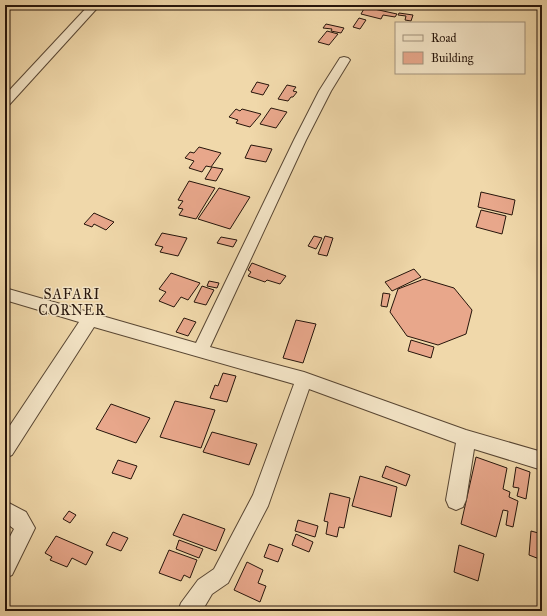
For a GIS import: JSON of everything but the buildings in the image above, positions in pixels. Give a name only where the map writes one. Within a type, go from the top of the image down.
[{"type":"street","points":[[5,102],[95,5]]},
{"type":"street","points":[[200,351],[300,140],[325,91],[344,60]]},
{"type":"street","points":[[5,294],[200,351],[304,379],[466,438],[542,461]]},
{"type":"street","points":[[5,449],[91,318]]},
{"type":"street","points":[[189,611],[205,588],[221,576],[240,542],[261,499],[304,379]]},
{"type":"street","points":[[456,500],[466,438]]},
{"type":"street","points":[[5,511],[19,519],[25,528],[5,568]]},
{"type":"district","name":"SAFARI CORNER","points":[[72,302]]}]
